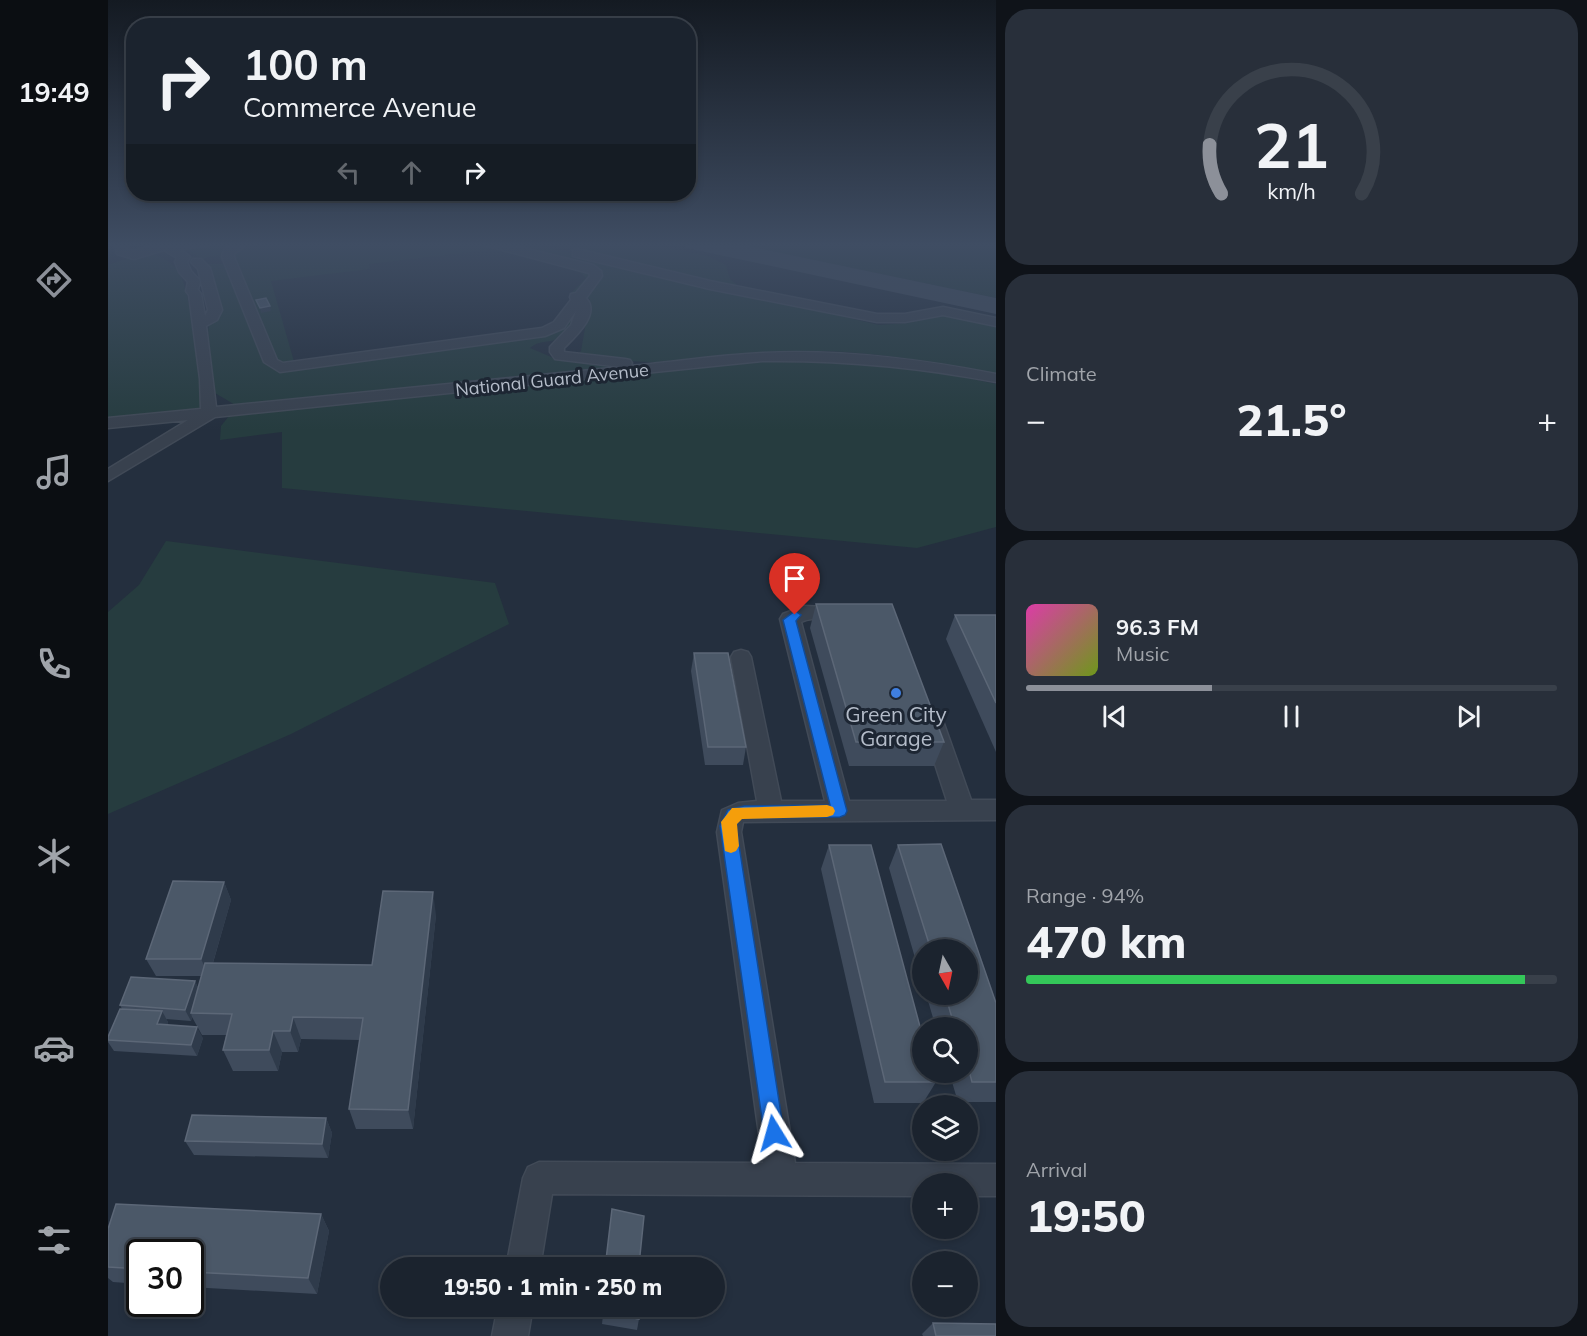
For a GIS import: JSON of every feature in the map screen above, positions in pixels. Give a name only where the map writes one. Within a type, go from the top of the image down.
[{"type":"street","points":[[108,476],[209,414],[207,379],[197,305]]},
{"type":"street","points":[[199,324],[212,317],[215,310],[214,305]]},
{"type":"street","points":[[247,305],[270,362],[280,368],[549,328],[567,305]]},
{"type":"street","points":[[581,305],[584,309],[574,332],[557,347],[560,356],[608,362],[689,365]]},
{"type":"street","points":[[812,305],[876,318],[905,318],[943,311],[996,322]]},
{"type":"street","name":"National Guard Avenue","points":[[108,423],[762,357],[836,357],[909,362],[996,378]]},
{"type":"street","points":[[840,811],[790,620],[804,612],[860,613]]},
{"type":"street","points":[[741,657],[771,811]]},
{"type":"street","points":[[926,703],[963,811]]},
{"type":"street","points":[[781,1179],[728,826],[731,818],[738,813],[771,811],[996,810]]},
{"type":"street","points":[[525,1257],[539,1179],[996,1180]]},
{"type":"street","points":[[510,1336],[514,1317]]},
{"type":"green space","points":[[108,305],[189,305],[203,405],[196,410],[108,419]]},
{"type":"green space","points":[[214,305],[243,305],[267,364],[292,370],[552,333],[578,305],[575,319],[563,336],[530,348],[556,359],[651,366],[583,375],[597,380],[750,362],[825,360],[899,366],[996,384],[996,527],[917,548],[282,488],[282,432],[220,440],[221,426],[237,406],[215,393],[208,332],[209,325],[216,318]]},
{"type":"green space","points":[[253,305],[278,305],[295,365],[540,332],[289,366],[277,363]]},
{"type":"green space","points":[[589,305],[795,305],[879,325],[909,323],[941,314],[996,324],[996,374],[863,353],[785,352],[659,362],[576,356],[581,351]]},
{"type":"green space","points":[[166,541],[495,583],[509,624],[291,734],[108,814],[108,612],[139,585]]},
{"type":"building","points":[[816,604],[892,604],[944,742],[856,742]]},
{"type":"building","points":[[955,615],[996,615],[996,703]]},
{"type":"building","points":[[694,653],[728,653],[746,747],[708,747]]},
{"type":"building","points":[[941,844],[974,939],[928,939],[898,845]]},
{"type":"building","points":[[829,845],[871,845],[912,997],[912,1005],[914,1005],[917,1017],[912,1017],[912,1082],[885,1082]]},
{"type":"building","points":[[173,881],[224,882],[201,959],[146,959]]},
{"type":"building","points":[[383,891],[433,892],[408,1110],[349,1109],[363,1018],[293,1017],[290,1031],[273,1031],[269,1050],[223,1050],[232,1014],[191,1013],[205,963],[372,965]]},
{"type":"building","points":[[978,951],[996,1003],[996,1082],[978,1082],[978,1017],[952,1017],[948,1005],[978,1005]]},
{"type":"building","points":[[131,977],[195,981],[185,1010],[120,1005]]},
{"type":"building","points":[[120,1009],[162,1011],[157,1024],[197,1027],[191,1045],[108,1040]]},
{"type":"building","points":[[192,1115],[326,1118],[322,1144],[185,1141]]},
{"type":"building","points":[[116,1204],[321,1214],[308,1278],[204,1273],[204,1239],[126,1239],[126,1268],[108,1267],[108,1229]]},
{"type":"building","points":[[612,1209],[644,1216],[640,1257],[606,1257]]},
{"type":"building","points":[[933,1323],[996,1324],[996,1336],[936,1336]]},
{"type":"slow traffic","points":[[731,846],[728,826],[731,818],[738,813],[827,811]]},
{"type":"place","name":"Green City Garage","points":[[896,693]]},
{"type":"route","points":[[774,1133],[728,826],[734,815],[744,812],[840,811],[790,620],[795,615]]}]
